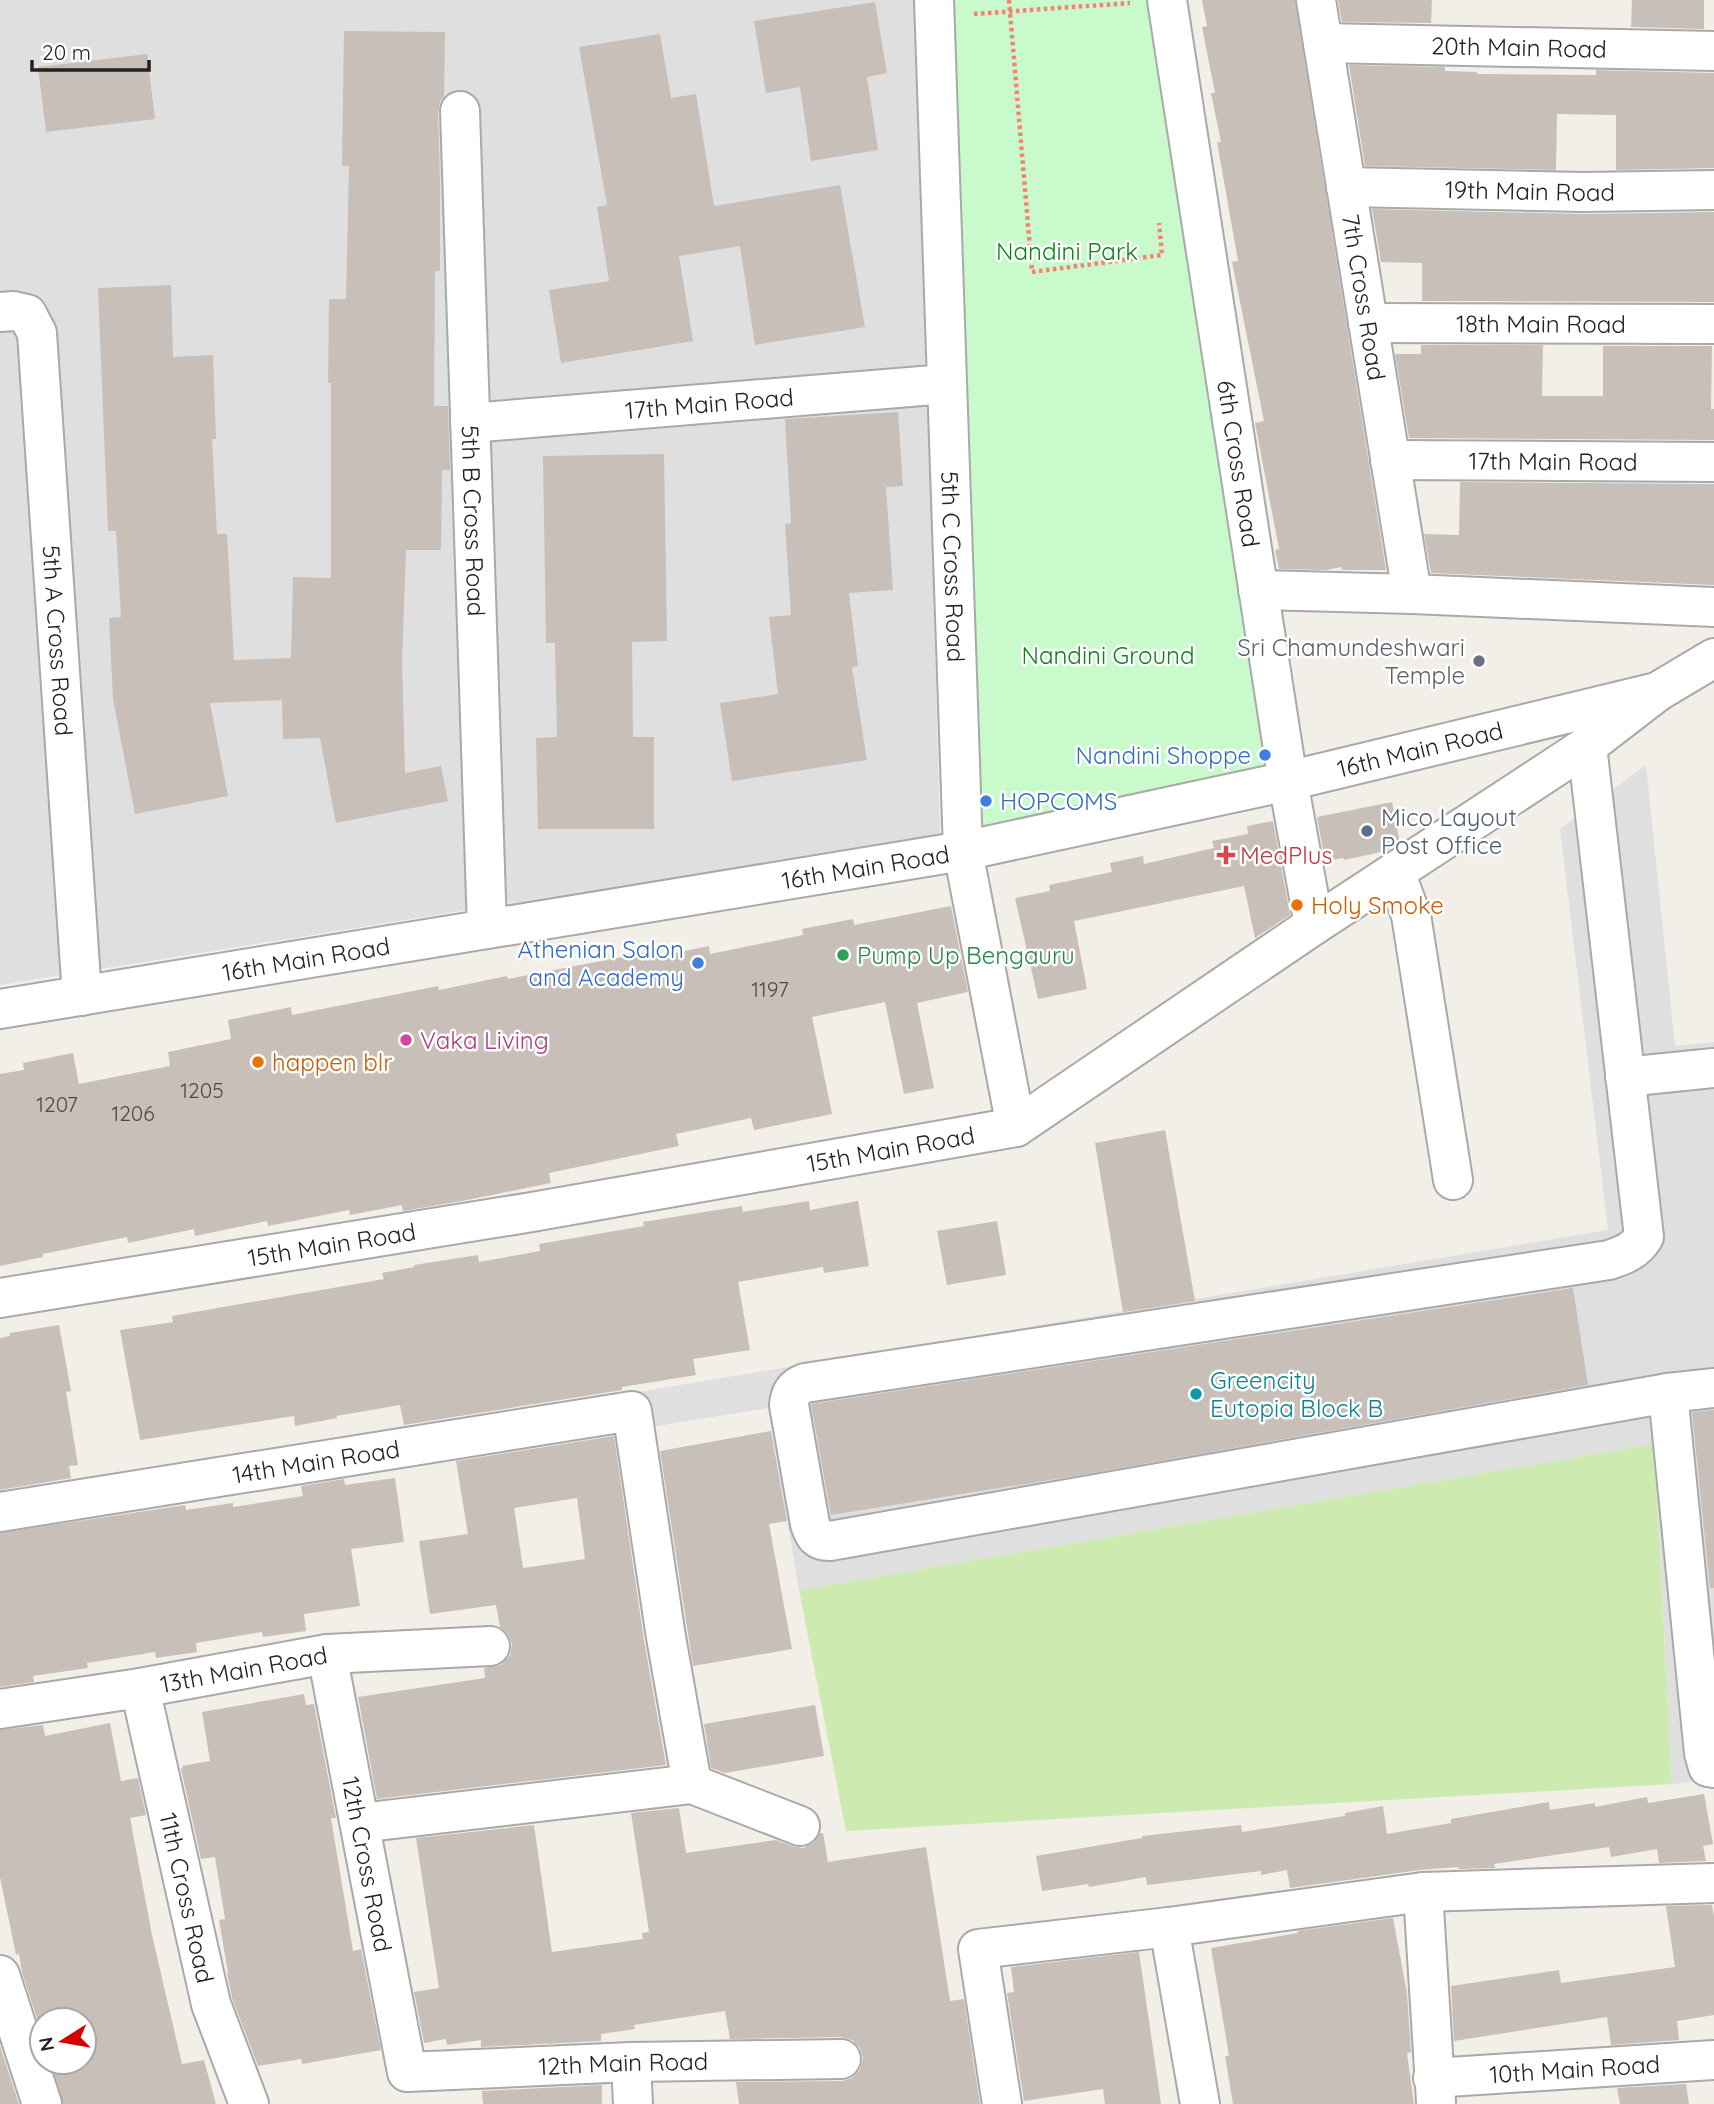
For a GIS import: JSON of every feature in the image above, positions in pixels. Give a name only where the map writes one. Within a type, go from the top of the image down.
[{"type":"street","name":"5th C Cross Road","points":[[934,0],[963,851],[1016,1127]]},
{"type":"street","name":"7th Cross Road","points":[[1317,0],[1412,594]]},
{"type":"street","name":"6th Cross Road","points":[[1141,5],[1258,590],[1314,925]]},
{"type":"street","name":"20th Main Road","points":[[1324,43],[1714,51]]},
{"type":"street","name":"5th B Cross Road","points":[[460,111],[487,929]]},
{"type":"street","name":"19th Main Road","points":[[1346,187],[1583,192],[1714,190]]},
{"type":"street","name":"5th A Cross Road","points":[[0,312],[27,314],[37,332],[82,996]]},
{"type":"street","name":"18th Main Road","points":[[1368,323],[1714,324]]},
{"type":"street","name":"17th Main Road","points":[[471,423],[946,384]]},
{"type":"street","name":"17th Main Road","points":[[1390,460],[1714,462]]},
{"type":"street","points":[[1258,590],[1714,607]]},
{"type":"street","name":"16th Main Road","points":[[0,1009],[963,851],[1288,782],[1657,692],[1714,658]]},
{"type":"street","name":"15th Main Road","points":[[0,1298],[532,1212],[1016,1127],[1314,925],[1587,746],[1657,692]]},
{"type":"street","points":[[1587,746],[1644,1237],[1638,1247],[1609,1261],[805,1383],[797,1386],[790,1395],[789,1405],[810,1524],[814,1535],[822,1541],[830,1541],[1668,1392],[1714,1388]]},
{"type":"street","points":[[1395,872],[1411,915],[1453,1180]]},
{"type":"street","points":[[1625,1077],[1714,1068]]},
{"type":"street","points":[[1668,1392],[1704,1753],[1708,1767],[1714,1768]]},
{"type":"street","name":"14th Main Road","points":[[0,1513],[632,1411],[666,1637],[692,1784]]},
{"type":"street","name":"13th Main Road","points":[[0,1709],[140,1688],[327,1654],[490,1646]]},
{"type":"street","name":"12th Cross Road","points":[[327,1654],[407,2073]]},
{"type":"street","name":"11th Cross Road","points":[[140,1688],[211,2004],[249,2104]]},
{"type":"street","points":[[360,1823],[692,1784],[800,1826]]},
{"type":"street","points":[[1002,2104],[978,1948],[1169,1927],[1423,1892],[1714,1883]]},
{"type":"street","points":[[1423,1892],[1435,2091]]},
{"type":"street","points":[[1169,1927],[1200,2104]]},
{"type":"street","points":[[0,1975],[42,2104]]},
{"type":"street","name":"12th Main Road","points":[[407,2073],[631,2062],[841,2059]]},
{"type":"street","name":"10th Main Road","points":[[1435,2091],[1714,2060]]},
{"type":"street","points":[[631,2062],[633,2104]]},
{"type":"path","points":[[1009,0],[1032,272],[1163,255],[1158,215]]},
{"type":"path","points":[[1010,12],[1141,5]]},
{"type":"shaded area","points":[[0,0],[917,0],[940,834],[0,985]]},
{"type":"shaded area","points":[[1646,765],[1675,1046],[1714,1042],[1714,1780],[1672,1784],[1654,1444],[799,1590],[768,1408],[645,1428],[639,1392],[1608,1230],[1560,829]]},
{"type":"green space","points":[[944,0],[1148,0],[1202,365],[1270,769],[975,835]]},
{"type":"green space","points":[[1654,1444],[1672,1784],[846,1831],[799,1590]]},
{"type":"building","points":[[1202,0],[1295,0],[1386,570],[1342,570],[1341,567],[1326,570],[1279,569],[1275,550],[1279,549],[1255,423],[1264,421],[1232,262],[1238,261],[1217,142],[1221,142],[1202,27],[1207,26]]},
{"type":"building","points":[[1338,0],[1432,0],[1431,23],[1342,22]]},
{"type":"building","points":[[1632,0],[1704,0],[1704,29],[1631,27]]},
{"type":"building","points":[[875,2],[887,73],[867,77],[878,150],[811,161],[800,87],[766,93],[754,21]]},
{"type":"building","points":[[344,31],[445,32],[444,97],[440,101],[438,112],[440,271],[435,271],[434,406],[448,406],[450,470],[442,470],[441,550],[406,550],[402,661],[405,773],[441,766],[448,801],[336,823],[320,738],[283,739],[282,700],[210,703],[228,796],[135,814],[113,699],[109,618],[121,617],[116,531],[108,531],[98,288],[171,285],[173,357],[213,355],[216,439],[212,439],[217,534],[227,534],[234,660],[291,658],[293,577],[331,578],[329,299],[346,299],[349,166],[342,166]]},
{"type":"building","points":[[660,34],[671,98],[696,94],[714,206],[840,185],[865,327],[755,345],[740,246],[679,256],[693,341],[561,363],[549,290],[609,281],[597,207],[607,205],[579,47]]},
{"type":"building","points":[[147,54],[155,119],[46,132],[38,67]]},
{"type":"building","points":[[1349,65],[1445,67],[1445,71],[1477,74],[1596,75],[1596,70],[1714,73],[1714,168],[1616,170],[1616,115],[1557,114],[1556,170],[1365,166]]},
{"type":"building","points":[[1372,209],[1583,214],[1714,212],[1714,302],[1422,301],[1422,263],[1381,262]]},
{"type":"building","points":[[1421,345],[1543,345],[1542,396],[1603,396],[1603,346],[1712,346],[1711,409],[1714,409],[1714,440],[1409,438],[1395,354],[1421,354]]},
{"type":"building","points":[[898,412],[903,486],[886,487],[893,590],[849,593],[858,666],[852,667],[867,760],[732,781],[720,703],[778,694],[769,617],[791,615],[785,524],[791,523],[785,419]]},
{"type":"building","points":[[664,454],[667,641],[632,642],[633,737],[654,737],[654,829],[538,829],[536,738],[557,737],[555,643],[546,643],[543,456]]},
{"type":"building","points":[[1460,482],[1714,484],[1714,585],[1431,573],[1424,534],[1459,535]]},
{"type":"building","name":"Mico Layout Post Office","points":[[1392,802],[1400,843],[1386,851],[1325,861],[1317,817]]},
{"type":"building","points":[[1273,821],[1290,915],[1255,938],[1244,886],[1074,921],[1087,989],[1038,999],[1015,898],[1050,891],[1049,885],[1112,872],[1110,863],[1143,856],[1144,864],[1214,848],[1212,841],[1248,834],[1247,826]]},
{"type":"building","points":[[951,906],[968,992],[917,1003],[934,1088],[904,1094],[885,1002],[812,1017],[832,1114],[754,1130],[751,1118],[676,1134],[679,1146],[549,1173],[551,1183],[462,1201],[403,1211],[402,1205],[350,1215],[349,1210],[268,1226],[267,1221],[195,1236],[194,1229],[128,1243],[127,1237],[43,1254],[43,1257],[0,1266],[0,1074],[24,1070],[23,1063],[73,1053],[79,1084],[170,1066],[168,1052],[231,1039],[228,1020],[291,1007],[292,1015],[438,986],[439,990],[507,976],[508,979],[648,952],[650,958],[709,946],[710,954],[803,935],[802,929],[853,919],[854,925]]},
{"type":"building","points":[[1165,1130],[1195,1301],[1123,1312],[1095,1143]]},
{"type":"building","points":[[809,1201],[810,1210],[858,1201],[869,1266],[824,1273],[823,1267],[738,1282],[750,1350],[693,1359],[696,1375],[622,1387],[622,1390],[404,1425],[400,1405],[295,1426],[294,1416],[140,1440],[120,1330],[173,1322],[172,1316],[384,1279],[382,1273],[414,1265],[478,1255],[479,1262],[540,1251],[539,1244],[644,1226],[643,1222],[742,1206],[743,1212]]},
{"type":"building","points":[[997,1221],[1006,1275],[947,1285],[937,1231]]},
{"type":"building","name":"Greencity Eutopia Block B","points":[[1573,1288],[1588,1385],[1081,1475],[831,1515],[811,1404]]},
{"type":"building","points":[[59,1325],[71,1391],[66,1392],[78,1465],[69,1466],[71,1478],[0,1490],[0,1338],[10,1336],[10,1333]]},
{"type":"building","points":[[1714,1410],[1714,1588],[1710,1588],[1692,1412]]},
{"type":"building","points":[[771,1431],[787,1521],[769,1524],[792,1649],[693,1666],[660,1451]]},
{"type":"building","points":[[614,1436],[644,1640],[666,1765],[377,1799],[358,1697],[485,1678],[484,1668],[501,1665],[510,1655],[512,1644],[508,1634],[500,1627],[496,1605],[430,1614],[419,1541],[468,1534],[456,1461]],"holes":[[[577,1498],[585,1559],[523,1568],[514,1508]]]},
{"type":"building","points":[[395,1478],[404,1542],[351,1549],[360,1606],[304,1614],[306,1631],[263,1637],[262,1632],[196,1643],[197,1652],[156,1658],[155,1652],[87,1663],[88,1668],[33,1676],[34,1682],[0,1687],[0,1533],[185,1505],[186,1510],[233,1503],[233,1507],[303,1496],[301,1486],[344,1479],[345,1485]]},
{"type":"building","points":[[304,1694],[306,1705],[314,1704],[336,1818],[331,1818],[353,1951],[361,1949],[381,2050],[302,2064],[301,2059],[258,2066],[232,1998],[219,1920],[225,1919],[215,1857],[201,1859],[181,1769],[182,1766],[210,1761],[202,1712]]},
{"type":"building","points":[[815,1705],[824,1756],[725,1773],[711,1768],[704,1724]]},
{"type":"building","points":[[110,1723],[121,1781],[138,1778],[146,1815],[130,1818],[152,1935],[182,2064],[204,2060],[216,2104],[63,2104],[55,2076],[98,2076],[98,2006],[33,2006],[19,1954],[16,1955],[0,1877],[0,1730],[43,1725],[45,1736]]},
{"type":"building","points":[[1704,1794],[1713,1844],[1703,1846],[1706,1861],[1659,1863],[1657,1849],[1611,1857],[1609,1847],[1494,1864],[1495,1868],[1420,1870],[1290,1888],[1287,1870],[1261,1875],[1261,1871],[1147,1885],[1146,1877],[1089,1887],[1088,1884],[1042,1891],[1036,1856],[1142,1836],[1241,1825],[1242,1832],[1345,1816],[1345,1813],[1383,1806],[1387,1834],[1451,1823],[1451,1819],[1549,1802],[1550,1810],[1595,1803],[1595,1807],[1647,1797],[1648,1803]]},
{"type":"building","points":[[679,1808],[686,1853],[776,1840],[803,1848],[813,1843],[820,1833],[823,1833],[828,1862],[926,1847],[950,2001],[964,1999],[980,2104],[739,2104],[736,2082],[842,2081],[852,2078],[860,2070],[863,2058],[860,2048],[852,2040],[841,2037],[730,2039],[725,2011],[634,2025],[635,2029],[601,2034],[601,2041],[481,2047],[481,2040],[447,2045],[446,2039],[424,2043],[414,1992],[439,1988],[416,1838],[534,1825],[552,1952],[643,1939],[642,1933],[649,1932],[631,1813]]},
{"type":"building","points":[[1712,1905],[1714,2015],[1677,2021],[1679,2040],[1611,2045],[1607,2017],[1454,2041],[1451,1986],[1559,1970],[1561,1983],[1675,1967],[1666,1906]]},
{"type":"building","points":[[1393,1918],[1407,1993],[1411,2052],[1407,2053],[1414,2104],[1233,2104],[1225,2056],[1229,2056],[1211,1948],[1298,1933],[1297,1931]]},
{"type":"building","points":[[1139,1952],[1161,2104],[1105,2104],[1103,2089],[1024,2101],[1007,1993],[1014,1992],[1011,1967]]},
{"type":"building","points":[[0,2046],[19,2104],[0,2104]]},
{"type":"building","points":[[1686,2084],[1689,2104],[1620,2104],[1617,2088]]},
{"type":"building","points":[[602,2085],[602,2104],[483,2104],[482,2091]]},
{"type":"place","name":"Sri Chamundeshwari Temple","points":[[1479,661]]},
{"type":"place","name":"Nandini Shoppe","points":[[1265,755]]},
{"type":"place","name":"HOPCOMS","points":[[986,801]]},
{"type":"place","name":"Mico Layout Post Office","points":[[1367,831]]},
{"type":"place","name":"MedPlus","points":[[1226,855]]},
{"type":"place","name":"Holy Smoke","points":[[1297,905]]},
{"type":"place","name":"Pump Up Bengauru","points":[[843,955]]},
{"type":"place","name":"Athenian Salon and Academy","points":[[698,963]]},
{"type":"place","name":"Vaka Living","points":[[406,1040]]},
{"type":"place","name":"happen blr","points":[[258,1062]]},
{"type":"place","name":"Greencity Eutopia Block B","points":[[1196,1394]]},
{"type":"park label","name":"Nandini Park","points":[[1067,251]]},
{"type":"park label","name":"Nandini Ground","points":[[1108,655]]}]
